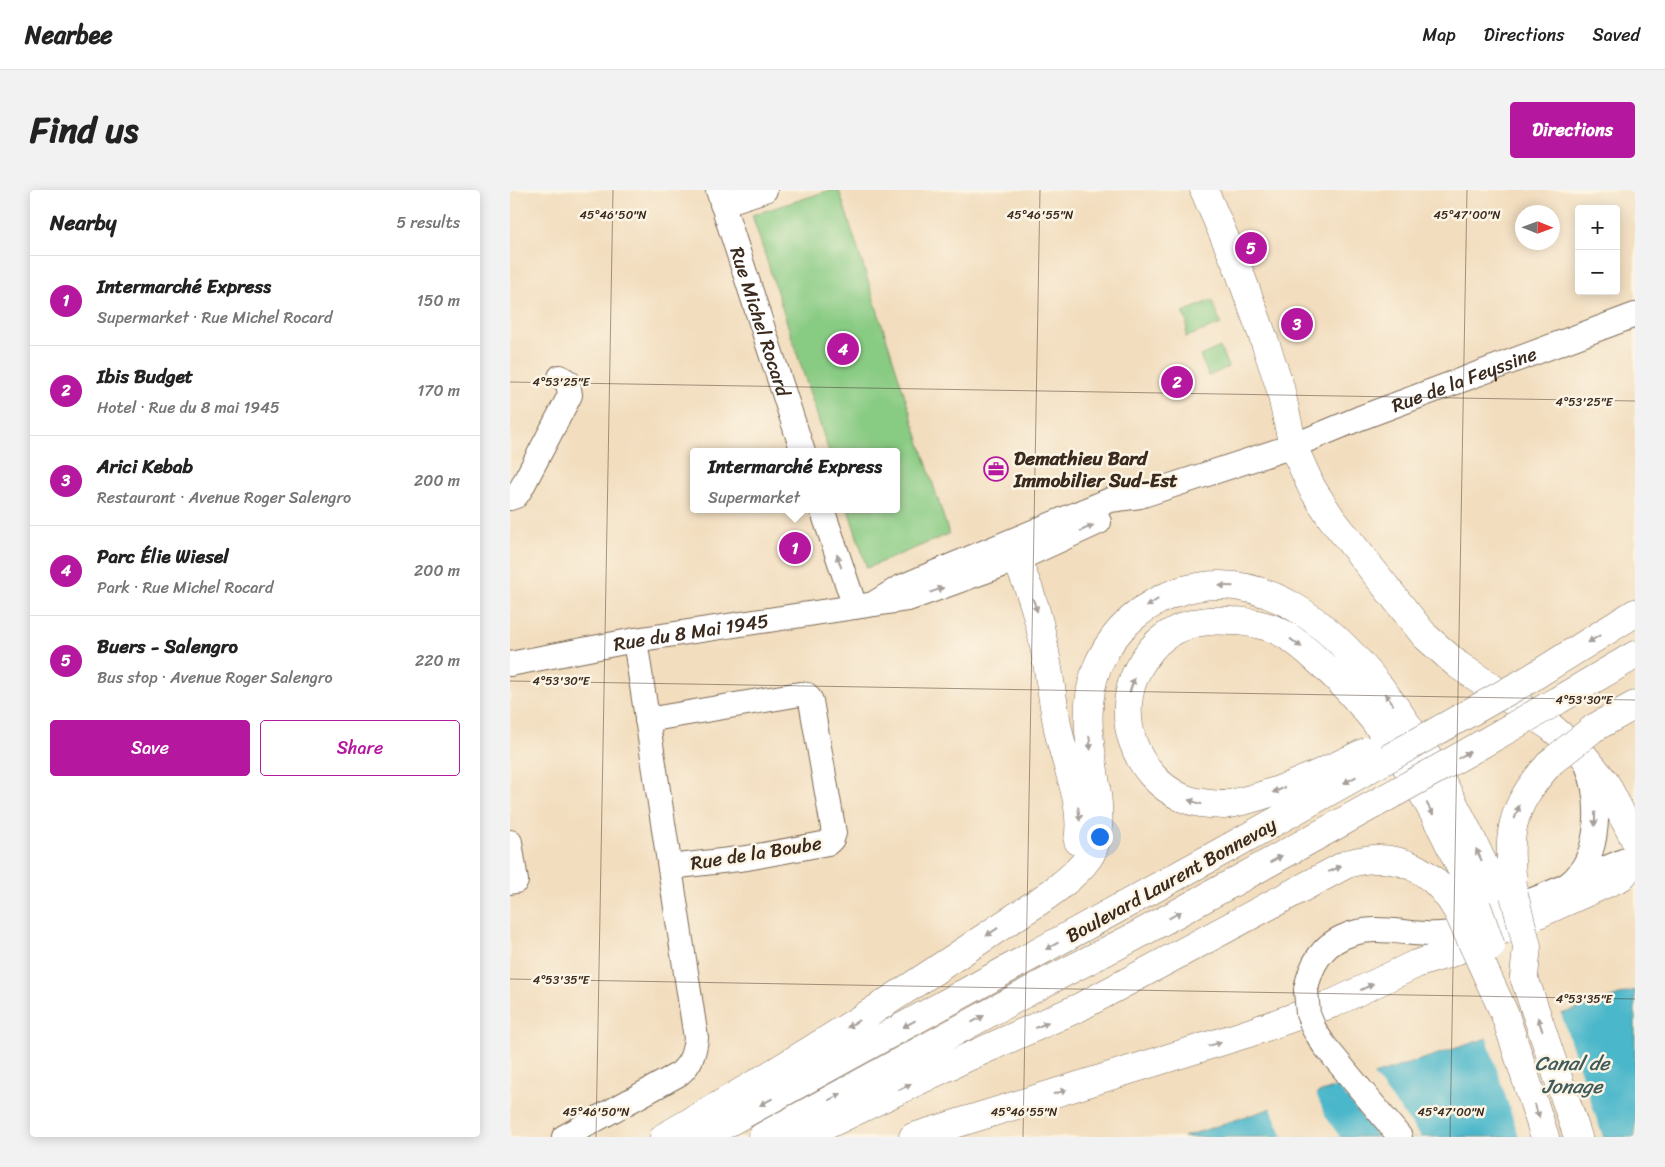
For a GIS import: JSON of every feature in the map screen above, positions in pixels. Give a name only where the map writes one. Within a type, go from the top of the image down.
[{"type":"main road","points":[[1204,190],[1238,268],[1265,342],[1280,387],[1293,446],[1312,488],[1332,519],[1425,636],[1458,665],[1551,727],[1583,755],[1605,782],[1635,840]]},
{"type":"main road","points":[[1016,549],[1041,622],[1058,731],[1080,816],[1078,840],[1061,884]]},
{"type":"main road","points":[[664,1137],[725,1102],[909,989],[1061,884],[1090,856],[1098,831],[1096,791],[1089,739],[1088,706],[1098,664],[1117,635],[1142,609],[1166,596],[1197,586],[1234,586],[1254,590],[1298,608],[1351,652],[1369,673],[1428,757],[1479,852],[1505,1015],[1545,1137]]},
{"type":"main road","name":"Boulevard Laurent Bonnevay","points":[[702,1137],[1484,706],[1635,614]]},
{"type":"main road","points":[[1484,706],[1460,706],[1319,774],[1255,799],[1224,805],[1203,804],[1184,798],[1158,782],[1136,751],[1128,726],[1127,704],[1130,689],[1143,661],[1161,639],[1184,626],[1199,622],[1226,620],[1252,623],[1275,630],[1305,650],[1348,689],[1365,710],[1407,768],[1451,848],[1487,903],[1527,946],[1524,977],[1578,1137]]},
{"type":"main road","name":"Boulevard Laurent Bonnevay","points":[[762,1137],[1039,985],[1132,938],[1234,882],[1463,755],[1635,654]]},
{"type":"main road","points":[[1487,903],[1510,849],[1511,828],[1520,801],[1530,786],[1551,762],[1594,728],[1635,705]]},
{"type":"main road","points":[[802,1137],[966,1058],[1080,1007],[1347,864],[1375,859],[1406,864],[1427,874],[1441,886],[1487,903]]},
{"type":"main road","points":[[913,1137],[1246,1034],[1334,1003],[1416,964],[1451,953],[1621,877],[1635,861]]},
{"type":"street","points":[[720,197],[765,190]]},
{"type":"street","name":"Rue Michel Rocard","points":[[720,197],[802,448]]},
{"type":"street","name":"Rue de la Feyssine","points":[[1293,446],[1360,418],[1635,315]]},
{"type":"street","points":[[510,498],[516,496],[522,487],[570,395],[568,382],[560,377]]},
{"type":"street","name":"Rue du 8 Mai 1945","points":[[510,664],[635,640],[908,599],[931,592],[1016,549],[1118,514],[1140,496],[1293,446]]},
{"type":"street","points":[[824,513],[864,606]]},
{"type":"street","name":"Rue de la Boube","points":[[564,1137],[679,1074],[688,1066],[694,1054],[696,1038],[635,640]]},
{"type":"street","name":"Rue de la Boube","points":[[647,720],[800,694],[807,695],[811,701],[834,833],[828,843],[747,858],[670,867]]},
{"type":"street","points":[[1559,888],[1569,883],[1584,865],[1591,850],[1595,826],[1596,799],[1592,776],[1583,755]]},
{"type":"street","points":[[510,842],[516,881],[510,882]]},
{"type":"street","points":[[1400,1137],[1324,1045],[1308,1014],[1306,990],[1312,966],[1321,953],[1344,937],[1374,929],[1422,934],[1458,932],[1635,856]]},
{"type":"green space","points":[[831,190],[839,190],[949,534],[867,568],[849,513],[900,513],[900,448],[828,448],[752,215]]},
{"type":"green space","points":[[1212,300],[1221,324],[1186,337],[1187,322],[1183,312]]},
{"type":"green space","points":[[1220,347],[1228,367],[1209,376],[1200,356]]},
{"type":"water","name":"Canal de Jonage","points":[[1635,990],[1635,1137],[1183,1137]]},
{"type":"pier","points":[[1560,1011],[1603,1137],[1519,1137],[1486,1036]]},
{"type":"pier","points":[[1372,1073],[1421,1137],[1378,1137],[1336,1084]]},
{"type":"pier","points":[[1315,1091],[1326,1117],[1340,1137],[1283,1137],[1270,1106]]},
{"type":"place","name":"Buers - Salengro","points":[[1251,248]]},
{"type":"place","name":"Arici Kebab","points":[[1297,324]]},
{"type":"place","name":"Parc Élie Wiesel","points":[[843,349]]},
{"type":"place","name":"Ibis Budget","points":[[1177,382]]},
{"type":"place","name":"Demathieu Bard Immobilier Sud-Est","points":[[996,469]]},
{"type":"place","name":"Intermarché Express","points":[[795,548]]}]
